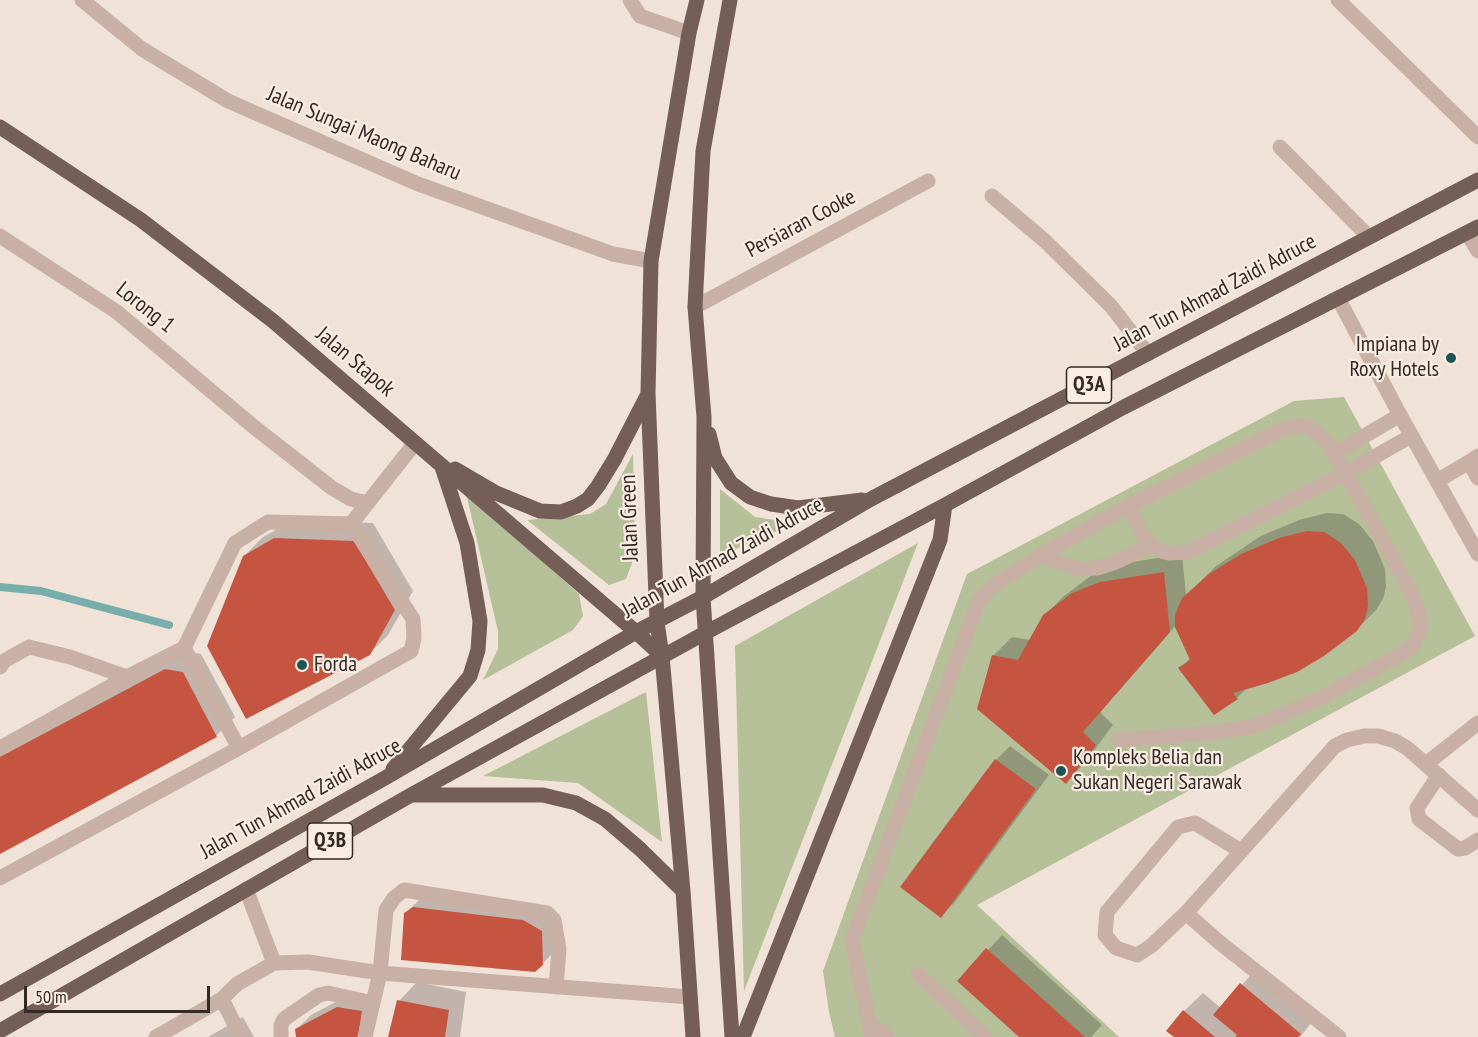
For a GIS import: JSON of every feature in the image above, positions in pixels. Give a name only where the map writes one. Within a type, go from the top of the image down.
[{"type":"main road","name":"Jalan Green","points":[[693,1037],[683,891],[657,622],[648,393],[651,261],[689,33],[697,0]]},
{"type":"main road","points":[[730,0],[703,151],[695,307],[704,417],[703,597],[732,1037]]},
{"type":"main road","name":"Jalan Stapok","points":[[0,127],[141,220],[273,321],[662,656]]},
{"type":"main road","name":"Jalan Tun Ahmad Zaidi Adruce","points":[[0,994],[385,778],[871,499],[1478,180]]},
{"type":"main road","name":"Q3B","points":[[0,1031],[411,795],[662,656],[1124,407],[1472,230]]},
{"type":"main road","points":[[421,448],[496,493],[540,511],[561,512],[588,499],[598,486],[648,393]]},
{"type":"main road","points":[[704,417],[715,458],[731,483],[750,497],[771,504],[798,508],[871,499]]},
{"type":"main road","points":[[385,778],[470,676],[478,650],[480,621],[467,543],[442,467]]},
{"type":"main road","points":[[743,1037],[940,540],[945,505]]},
{"type":"main road","points":[[411,795],[543,795],[576,803],[605,819],[683,891]]},
{"type":"street","name":"Jalan Sungai Maong Baharu","points":[[82,0],[142,49],[228,101],[418,184],[613,254],[651,261]]},
{"type":"street","points":[[630,0],[640,16],[689,33]]},
{"type":"street","points":[[1338,0],[1478,137]]},
{"type":"street","points":[[1280,147],[1369,237]]},
{"type":"street","name":"Persiaran Cooke","points":[[695,307],[928,181]]},
{"type":"street","points":[[992,196],[1045,241],[1111,306],[1148,354]]},
{"type":"street","points":[[1472,230],[1478,251]]},
{"type":"street","name":"Lorong 1","points":[[0,236],[117,312],[254,427],[332,488],[351,499],[368,503]]},
{"type":"street","points":[[1338,298],[1411,436],[1478,554]]},
{"type":"street","points":[[1334,454],[1400,415]]},
{"type":"street","points":[[872,1037],[852,940],[977,605],[990,588],[1040,556],[1128,506],[1291,427],[1306,426],[1321,436],[1334,454],[1411,592],[1419,612],[1420,630],[1413,645],[1402,654],[1320,698],[1250,727],[1211,733],[1119,740]]},
{"type":"street","points":[[1128,506],[1144,537],[1151,545],[1169,553],[1188,552],[1346,473],[1411,436]]},
{"type":"street","points":[[351,524],[421,448]]},
{"type":"street","points":[[1437,481],[1473,459],[1478,478]]},
{"type":"street","points":[[0,748],[184,648],[235,543],[268,522],[351,524]]},
{"type":"street","points":[[0,878],[411,651],[414,638],[413,619],[351,524]]},
{"type":"street","points":[[1040,556],[1079,569],[1097,568],[1116,562],[1151,545]]},
{"type":"street","points":[[0,667],[4,661],[29,647],[70,657],[127,677]]},
{"type":"street","points":[[184,648],[239,748]]},
{"type":"street","points":[[1426,764],[1478,723]]},
{"type":"street","points":[[1241,850],[1195,823],[1178,827],[1107,912],[1106,934],[1116,948],[1137,955],[1150,946],[1186,913],[1335,746],[1347,740],[1378,736],[1395,741],[1407,748],[1478,810]]},
{"type":"street","points":[[1439,775],[1418,808],[1419,819],[1458,849],[1465,848],[1478,840]]},
{"type":"street","points":[[246,889],[274,963]]},
{"type":"street","points":[[365,1037],[380,973],[386,910],[394,898],[404,890],[547,913],[554,920],[558,948],[556,987]]},
{"type":"street","points":[[1186,913],[1339,1037]]},
{"type":"street","points":[[156,1037],[222,999],[237,984],[274,963],[308,962],[380,973],[690,997]]},
{"type":"street","points":[[918,974],[985,1037]]},
{"type":"street","points":[[281,1037],[281,1025],[284,1019],[319,995],[328,993],[373,1003]]},
{"type":"street","points":[[222,999],[241,1037]]},
{"type":"street","points":[[868,1020],[887,1037]]},
{"type":"green space","name":"Kompleks Belia dan Sukan Negeri Sarawak","points":[[1344,397],[1475,636],[977,905],[1119,1037],[835,1037],[823,971],[967,574],[1294,401]]},
{"type":"green space","points":[[633,454],[635,555],[626,579],[609,585],[527,520],[590,514],[606,504]]},
{"type":"green space","points":[[720,489],[755,517],[795,523],[720,556]]},
{"type":"green space","points":[[466,493],[579,594],[583,616],[573,630],[483,680],[498,649],[498,631]]},
{"type":"green space","points":[[918,543],[744,991],[735,646]]},
{"type":"green space","points":[[646,692],[662,842],[578,783],[483,776]]},
{"type":"building","points":[[1307,531],[1324,532],[1341,543],[1355,560],[1367,588],[1368,606],[1365,619],[1357,631],[1324,656],[1297,672],[1233,693],[1238,699],[1214,715],[1178,668],[1190,660],[1175,627],[1175,615],[1182,598],[1209,574],[1241,554],[1279,538]]},
{"type":"building","points":[[274,538],[354,541],[395,610],[370,655],[246,719],[207,646],[243,556]]},
{"type":"building","points":[[1164,572],[1170,632],[1083,732],[1096,745],[1066,784],[977,709],[992,655],[1018,660],[1043,615],[1072,593],[1100,582]]},
{"type":"building","points":[[165,669],[183,672],[217,737],[0,854],[0,757]]},
{"type":"building","points":[[995,759],[1036,789],[941,918],[900,887]]},
{"type":"building","points":[[413,907],[523,920],[542,931],[543,965],[535,972],[401,960],[404,913]]},
{"type":"building","points":[[986,948],[1085,1037],[1019,1037],[957,981]]},
{"type":"building","points":[[1240,983],[1301,1034],[1298,1037],[1235,1037],[1237,1035],[1213,1015]]},
{"type":"building","points":[[397,1000],[449,1010],[445,1037],[388,1037]]},
{"type":"building","points":[[337,1007],[362,1011],[358,1037],[296,1037],[295,1029]]},
{"type":"building","points":[[1183,1010],[1215,1037],[1174,1037],[1166,1031]]},
{"type":"waterway","points":[[0,587],[41,591],[169,625]]},
{"type":"place","name":"Impiana by Roxy Hotels","points":[[1451,358]]},
{"type":"place","name":"Forda","points":[[302,665]]},
{"type":"place","name":"Kompleks Belia dan Sukan Negeri Sarawak","points":[[1061,771]]}]
